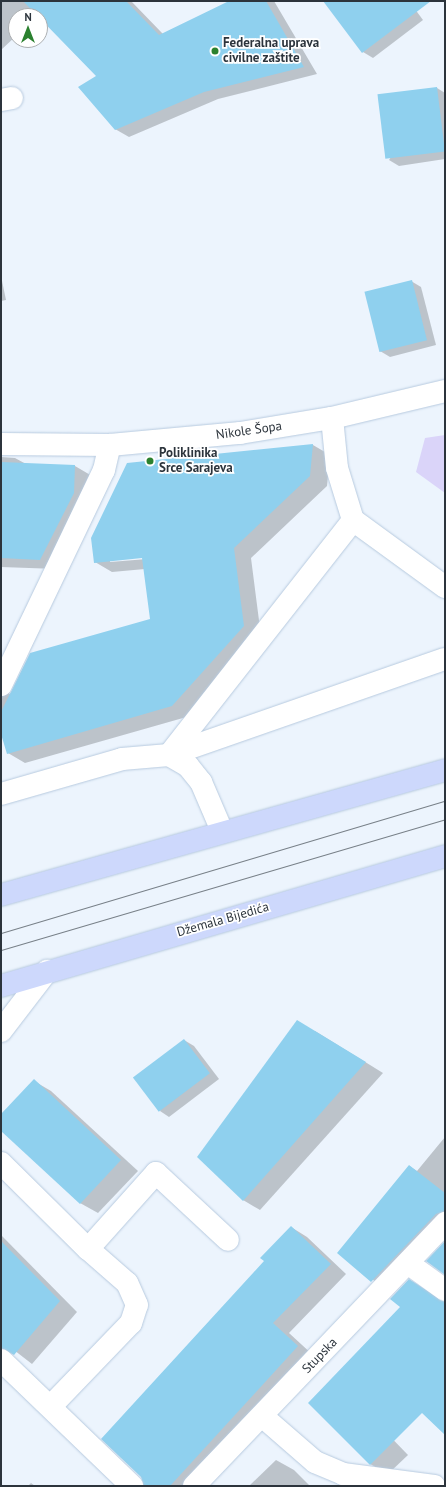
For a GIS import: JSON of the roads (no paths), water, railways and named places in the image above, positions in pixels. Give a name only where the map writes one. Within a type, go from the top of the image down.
[{"type":"main road","points":[[1,895],[222,831],[445,770]]},
{"type":"main road","name":"Džemala Bijedića","points":[[1,986],[47,971],[445,856]]},
{"type":"street","name":"Nikole Šopa","points":[[1,444],[110,445],[232,434],[332,418],[445,391]]},
{"type":"street","points":[[332,418],[337,468],[353,520],[445,587]]},
{"type":"street","points":[[1,685],[104,470],[110,445]]},
{"type":"street","points":[[169,755],[353,520]]},
{"type":"street","points":[[1,794],[122,759],[169,755],[445,659]]},
{"type":"street","points":[[169,755],[188,766],[201,782],[222,831]]},
{"type":"street","points":[[1,1031],[47,971]]},
{"type":"street","points":[[1,1163],[88,1249],[127,1283],[137,1305],[131,1323],[51,1406]]},
{"type":"street","points":[[88,1249],[156,1173],[228,1240]]},
{"type":"street","name":"Stupska","points":[[194,1486],[409,1264],[445,1223]]},
{"type":"street","points":[[409,1264],[445,1290]]},
{"type":"street","points":[[1,1360],[51,1406],[132,1486]]},
{"type":"street","points":[[262,1416],[315,1462],[343,1474],[434,1486]]},
{"type":"tram line","points":[[1,933],[445,801]]},
{"type":"tram line","points":[[1,950],[445,819]]},
{"type":"place","name":"Federalna uprava civilne zaštite","points":[[215,51]]},
{"type":"place","name":"Poliklinika Srce Sarajeva","points":[[150,461]]}]
